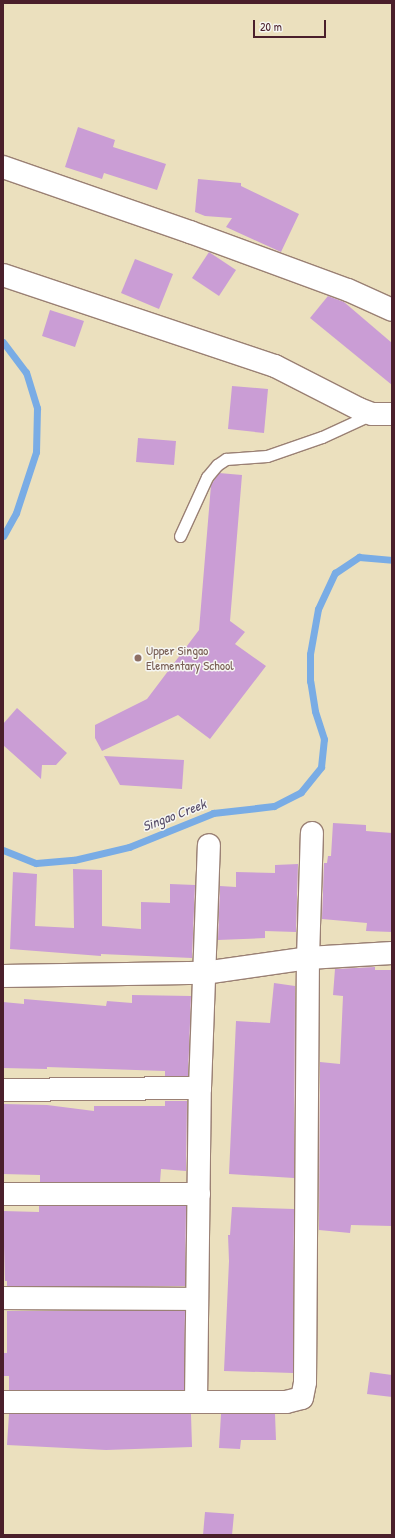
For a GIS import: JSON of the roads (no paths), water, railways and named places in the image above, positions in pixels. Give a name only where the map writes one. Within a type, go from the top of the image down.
[{"type":"street","points":[[3,167],[190,232],[348,290],[392,310]]},
{"type":"street","points":[[3,275],[275,366],[382,414]]},
{"type":"street","points":[[3,1402],[297,1401],[302,1398],[305,1392],[308,958],[312,833]]},
{"type":"street","points":[[196,1401],[200,1088],[209,845]]},
{"type":"street","points":[[3,976],[204,973],[308,958],[392,953]]},
{"type":"street","points":[[3,1090],[200,1088]]},
{"type":"street","points":[[3,1194],[199,1194]]},
{"type":"street","points":[[3,1298],[197,1299]]},
{"type":"lane","points":[[180,536],[207,477],[226,459],[267,456],[382,414]]},
{"type":"waterway","name":"Singao Creek","points":[[3,342],[26,372],[37,408],[36,452],[16,513],[3,536]]},
{"type":"waterway","name":"Singao Creek","points":[[3,850],[36,863],[74,860],[129,847],[213,813],[274,806],[301,792],[321,767],[324,739],[315,711],[310,681],[310,654],[318,609],[335,573],[359,557],[392,560]]},
{"type":"place","name":"Upper Singao Elementary School","points":[[138,658]]}]
